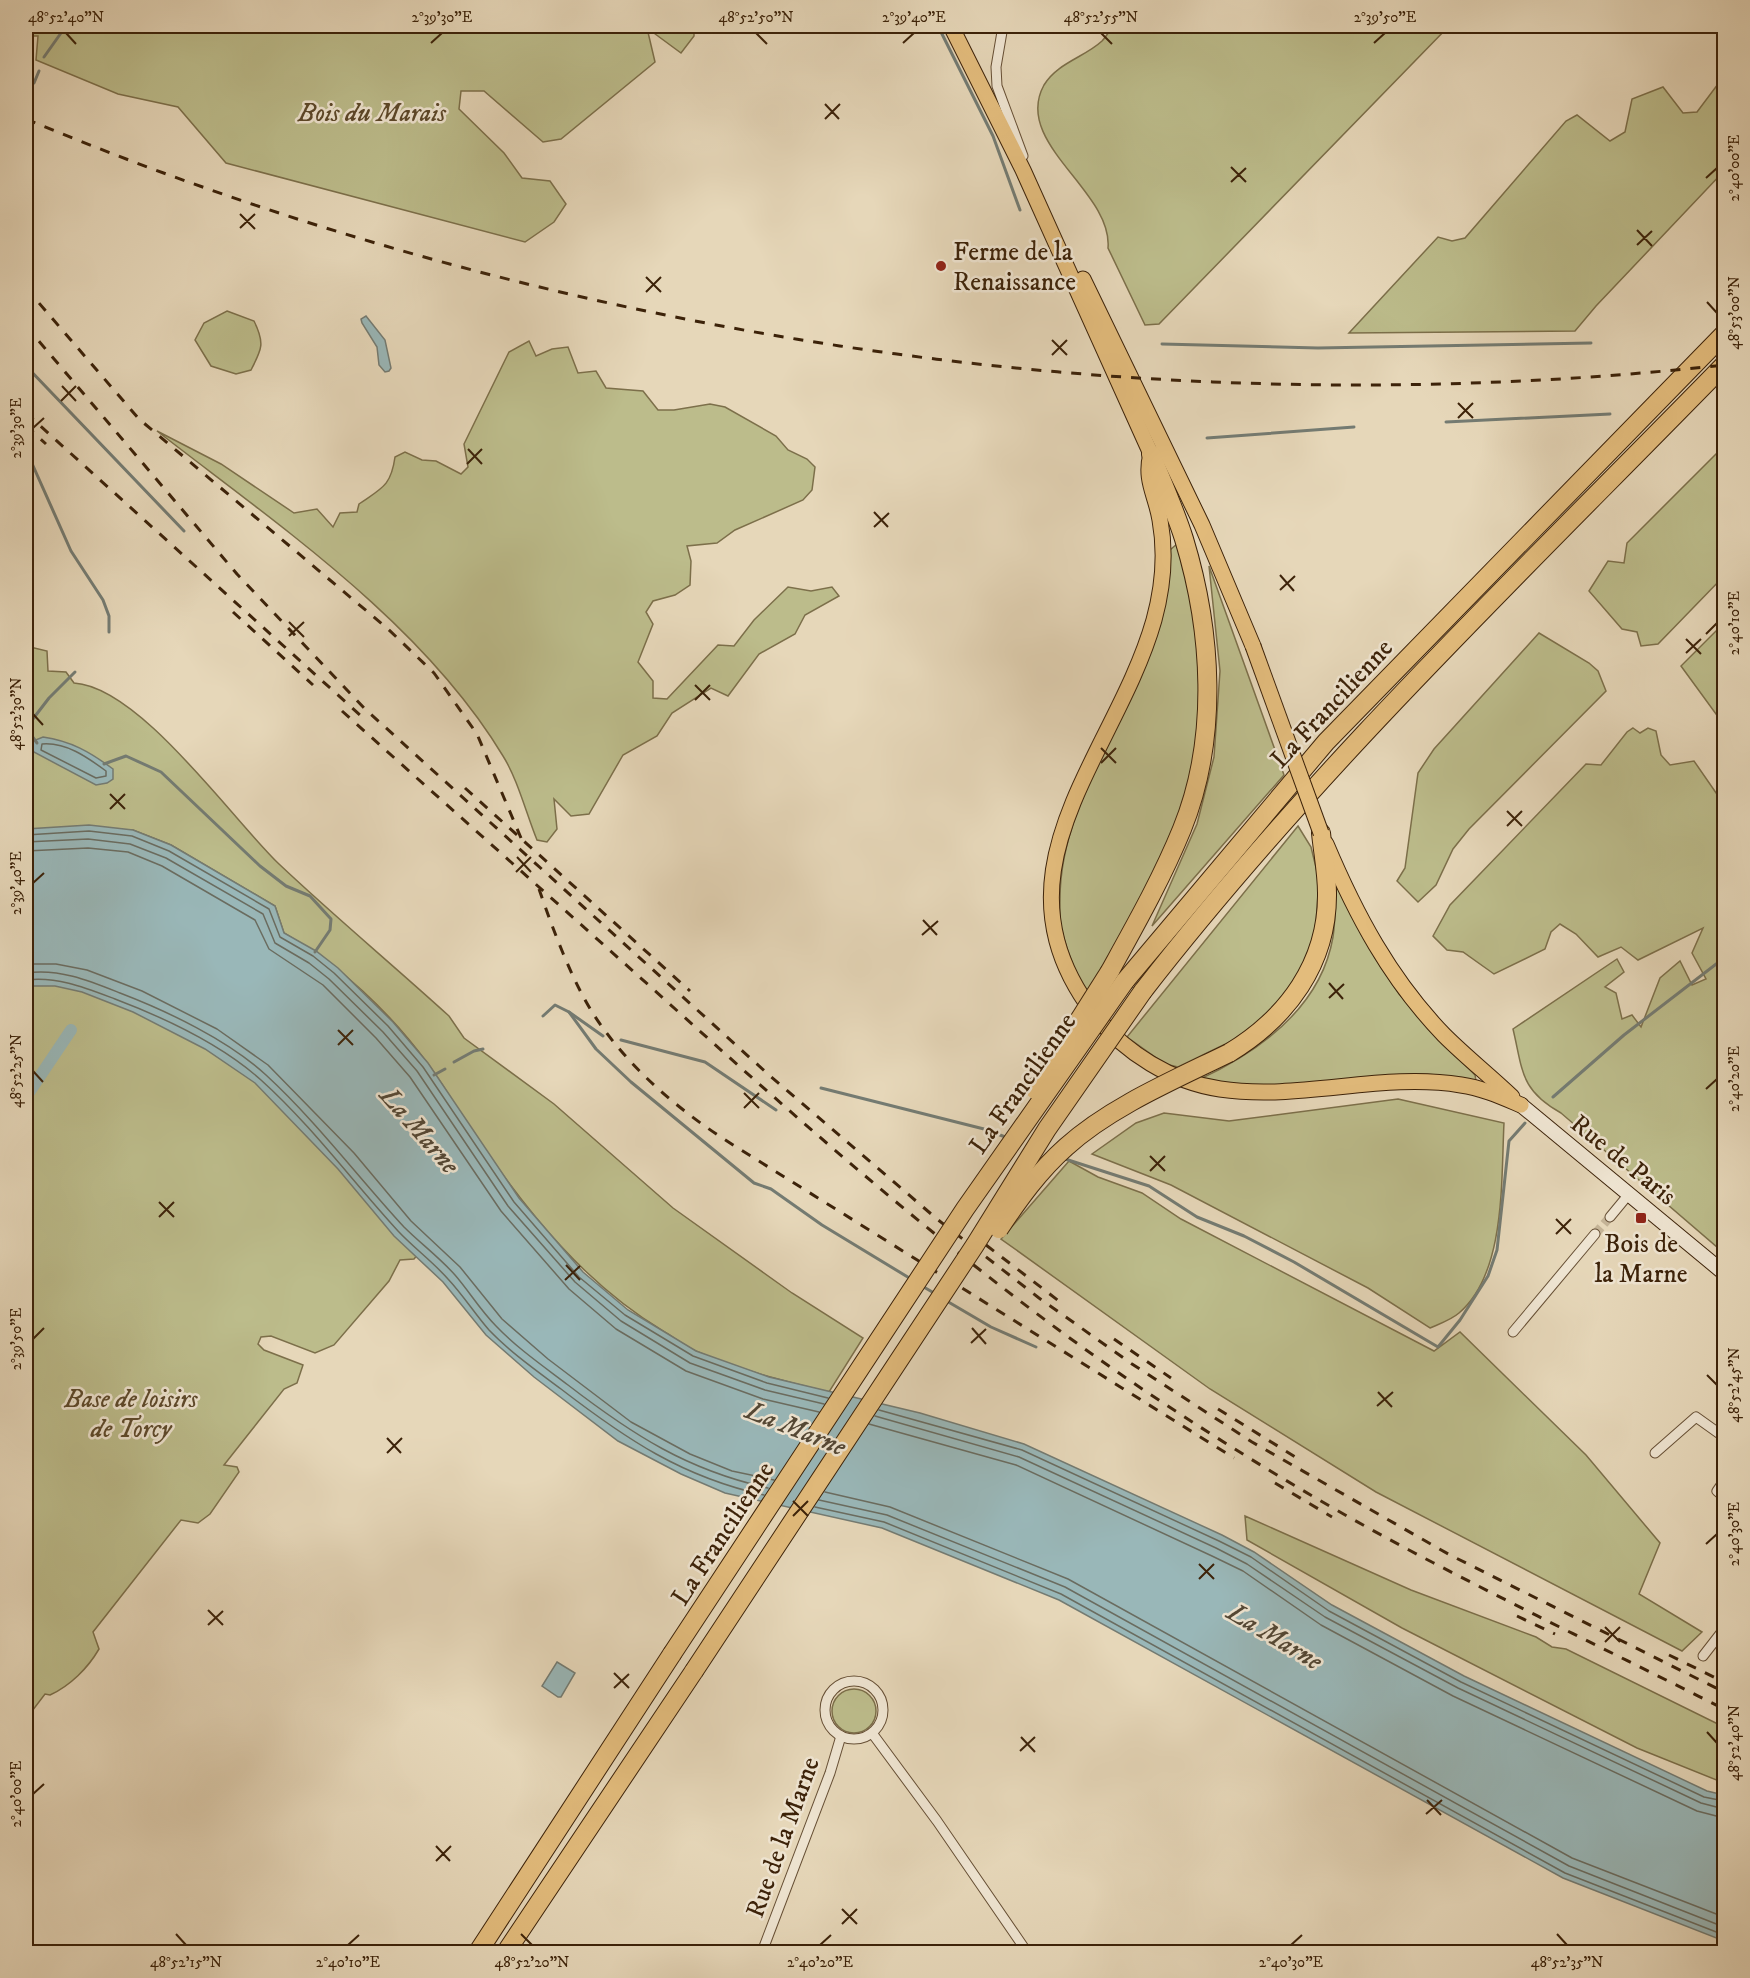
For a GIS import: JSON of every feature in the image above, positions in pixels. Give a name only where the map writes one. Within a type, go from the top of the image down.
[{"type":"highway","name":"La Francilienne","points":[[478,1953],[672,1654],[1014,1137],[1125,981],[1326,742],[1725,334]]},
{"type":"highway","name":"La Francilienne","points":[[506,1953],[975,1245],[1053,1120],[1143,991],[1199,919],[1343,759],[1725,365]]},
{"type":"highway","points":[[1014,1137],[1017,1118],[1110,970],[1141,915],[1183,828],[1194,795],[1201,757],[1208,690],[1206,643],[1199,595],[1184,538],[1151,454]]},
{"type":"highway","points":[[975,1245],[997,1231],[1023,1192],[1067,1146],[1152,1092],[1229,1053],[1271,1024],[1303,984],[1318,951],[1328,893],[1322,833]]},
{"type":"main road","points":[[951,26],[1023,170],[1151,454],[1147,471],[1160,518],[1164,547],[1162,580],[1154,618],[1125,695],[1077,790],[1061,830],[1053,868],[1050,905],[1066,968],[1082,998],[1104,1027],[1153,1065],[1172,1076],[1218,1089],[1270,1093],[1387,1082],[1427,1082],[1463,1085],[1521,1105]]},
{"type":"main road","points":[[956,26],[1025,161],[1197,515],[1253,646],[1322,833],[1353,906],[1393,974],[1445,1035],[1521,1105]]},
{"type":"main road","name":"Rue de Paris","points":[[1521,1105],[1725,1273]]},
{"type":"street","points":[[1003,26],[996,67],[997,86],[1025,161]]},
{"type":"street","points":[[1610,1217],[1629,1194]]},
{"type":"street","points":[[1514,1332],[1595,1234]]},
{"type":"street","points":[[1655,1453],[1696,1417],[1725,1437]]},
{"type":"street","points":[[1725,1481],[1717,1491],[1725,1497]]},
{"type":"street","points":[[1703,1656],[1725,1629]]},
{"type":"street","points":[[856,1680],[874,1688],[880,1696],[883,1716],[872,1733],[857,1739],[841,1736],[827,1722],[825,1702],[837,1686],[856,1680]]},
{"type":"street","points":[[872,1733],[937,1821],[1027,1953]]},
{"type":"street","name":"Rue de la Marne","points":[[762,1953],[830,1773],[841,1736]]},
{"type":"green space","name":"Bois du Marais","points":[[26,26],[694,26],[694,36],[681,53],[647,28],[655,62],[561,139],[543,142],[484,91],[461,91],[459,109],[504,153],[522,178],[550,181],[566,204],[554,222],[525,242],[226,163],[178,107],[118,94],[36,60],[38,36],[26,36]]},
{"type":"green space","points":[[1113,26],[1449,26],[1159,324],[1145,325],[1108,248],[1105,227],[1096,207],[1052,147],[1041,127],[1038,106],[1044,85],[1050,77],[1095,47]]},
{"type":"green space","points":[[1724,76],[1724,171],[1575,331],[1349,333],[1438,237],[1452,241],[1465,238],[1566,121],[1577,115],[1610,141],[1625,132],[1632,99],[1663,87],[1683,113],[1697,112]]},
{"type":"green space","points":[[227,311],[254,321],[260,335],[261,346],[251,370],[236,374],[211,366],[195,340],[204,323]]},
{"type":"green space","points":[[529,341],[536,356],[552,349],[568,347],[578,373],[596,371],[606,388],[643,391],[658,410],[674,410],[710,404],[725,407],[776,436],[788,450],[807,459],[815,467],[812,490],[803,500],[735,530],[717,543],[687,546],[691,561],[690,585],[675,595],[653,601],[646,612],[653,624],[638,662],[653,681],[653,698],[667,699],[718,645],[734,646],[754,620],[788,587],[811,591],[832,587],[839,596],[805,615],[795,634],[759,654],[728,696],[711,688],[672,713],[657,736],[623,755],[589,814],[571,816],[554,799],[557,829],[547,842],[537,840],[503,756],[470,708],[432,662],[390,620],[299,540],[157,431],[221,464],[294,513],[317,509],[333,527],[340,513],[357,512],[359,504],[384,485],[391,474],[395,457],[405,452],[422,460],[436,461],[461,474],[468,467],[464,444],[509,352]]},
{"type":"green space","points":[[1724,446],[1724,576],[1658,644],[1641,646],[1637,632],[1622,629],[1589,591],[1608,561],[1624,563],[1627,543]]},
{"type":"green space","points":[[1177,544],[1192,602],[1200,658],[1200,732],[1192,780],[1176,828],[1153,878],[1087,998],[1069,954],[1061,926],[1062,870],[1068,841],[1087,787],[1145,667],[1163,601],[1170,550]]},
{"type":"green space","points":[[1209,566],[1284,775],[1152,926],[1197,824],[1214,757],[1220,671]]},
{"type":"green space","points":[[1724,623],[1724,725],[1681,666]]},
{"type":"green space","points":[[1539,633],[1589,663],[1598,671],[1606,691],[1469,829],[1453,849],[1436,885],[1418,902],[1397,881],[1405,868],[1418,773],[1434,749]]},
{"type":"green space","points":[[26,646],[47,651],[48,671],[66,672],[74,683],[100,690],[127,707],[155,730],[184,758],[279,864],[449,1016],[464,1038],[554,1104],[673,1208],[792,1293],[863,1338],[829,1392],[746,1370],[698,1352],[635,1312],[608,1291],[560,1246],[518,1195],[471,1131],[435,1073],[397,1026],[381,1008],[344,975],[284,933],[275,906],[171,845],[133,830],[26,829]]},
{"type":"green space","points":[[1633,728],[1640,733],[1648,728],[1656,731],[1661,755],[1670,765],[1694,761],[1721,800],[1718,814],[1724,817],[1724,1253],[1561,1113],[1538,1096],[1525,1078],[1513,1029],[1617,959],[1624,972],[1605,987],[1616,993],[1622,1019],[1632,1015],[1641,1027],[1660,978],[1680,961],[1692,985],[1706,979],[1692,953],[1703,928],[1638,960],[1621,947],[1598,957],[1576,934],[1560,924],[1551,932],[1545,949],[1494,974],[1463,952],[1447,950],[1433,936],[1450,905],[1586,764],[1601,765],[1627,732]]},
{"type":"green space","points":[[1298,826],[1311,847],[1319,880],[1316,923],[1306,969],[1270,1014],[1238,1038],[1178,1067],[1165,1064],[1127,1037]]},
{"type":"green space","points":[[1336,878],[1375,958],[1399,994],[1475,1075],[1476,1081],[1421,1074],[1310,1084],[1254,1086],[1200,1079],[1244,1055],[1265,1040],[1284,1024],[1316,985],[1333,937]]},
{"type":"green space","name":"Base de loisirs de Torcy","points":[[69,982],[222,1050],[277,1103],[419,1253],[414,1259],[400,1260],[389,1281],[334,1345],[315,1353],[271,1336],[261,1337],[258,1344],[264,1350],[303,1365],[297,1383],[284,1389],[224,1465],[237,1467],[239,1472],[210,1514],[198,1523],[181,1520],[93,1632],[99,1649],[90,1663],[65,1687],[50,1695],[45,1694],[26,1719],[26,986]]},
{"type":"green space","points":[[1398,1099],[1504,1123],[1498,1224],[1485,1274],[1474,1296],[1459,1313],[1430,1328],[1368,1288],[1171,1185],[1092,1154],[1136,1123],[1164,1113],[1229,1121]]},
{"type":"green space","points":[[1069,1161],[1098,1177],[1142,1193],[1181,1219],[1434,1351],[1460,1332],[1586,1455],[1660,1543],[1639,1594],[1702,1632],[1682,1651],[1376,1492],[1210,1389],[1001,1239]]},
{"type":"green space","points":[[1245,1516],[1411,1590],[1536,1637],[1552,1647],[1566,1649],[1724,1727],[1724,1783],[1637,1748],[1402,1628],[1247,1540]]},
{"type":"green space","points":[[854,1689],[870,1695],[876,1711],[870,1727],[854,1733],[838,1727],[832,1711],[838,1695]]},
{"type":"water","points":[[366,316],[385,340],[391,368],[389,371],[385,372],[379,365],[377,347],[362,323],[361,319]]},
{"type":"water","points":[[43,737],[63,741],[88,752],[113,769],[113,779],[96,785],[32,751],[30,746],[33,741]]},
{"type":"water","name":"La Marne","points":[[89,825],[133,830],[171,845],[275,906],[284,933],[316,951],[338,968],[393,1022],[428,1063],[519,1198],[583,1272],[628,1310],[696,1351],[769,1377],[920,1413],[1024,1444],[1222,1535],[1254,1552],[1332,1605],[1464,1676],[1707,1791],[1724,1795],[1724,1941],[1563,1878],[1059,1600],[882,1528],[725,1493],[681,1474],[618,1441],[534,1377],[486,1335],[443,1282],[394,1236],[338,1169],[255,1083],[205,1049],[133,1012],[82,992],[55,986],[26,986],[26,829]]},
{"type":"water","points":[[557,1662],[575,1673],[561,1697],[542,1686]]},
{"type":"waterway","points":[[44,57],[61,33],[63,26]]},
{"type":"waterway","points":[[938,26],[993,136],[1020,210]]},
{"type":"waterway","points":[[34,83],[39,71]]},
{"type":"waterway","points":[[1162,344],[1318,348],[1591,343]]},
{"type":"waterway","points":[[26,366],[184,531]]},
{"type":"waterway","points":[[1446,422],[1610,414]]},
{"type":"waterway","points":[[1207,438],[1354,427]]},
{"type":"waterway","points":[[26,450],[71,551],[103,600],[109,616],[109,632]]},
{"type":"waterway","points":[[26,728],[49,698],[75,672]]},
{"type":"waterway","points":[[26,728],[37,743]]},
{"type":"waterway","points":[[104,764],[126,756],[161,772],[260,866],[286,886],[310,896],[331,919],[330,930],[315,952]]},
{"type":"waterway","points":[[1553,1097],[1624,1035],[1724,958]]},
{"type":"waterway","points":[[543,1016],[555,1005],[603,1036]]},
{"type":"waterway","points":[[569,1012],[596,1049],[631,1082],[754,1183],[771,1189],[822,1225],[911,1279]]},
{"type":"waterway","points":[[26,1097],[71,1030]]},
{"type":"waterway","points":[[621,1040],[705,1062],[776,1110]]},
{"type":"waterway","points":[[454,1062],[474,1051],[483,1049]]},
{"type":"waterway","points":[[434,1075],[445,1069]]},
{"type":"waterway","points":[[821,1088],[984,1129],[1008,1138]]},
{"type":"waterway","points":[[1062,1158],[1149,1186],[1197,1217],[1244,1236],[1294,1262],[1438,1347],[1460,1320],[1488,1276],[1497,1250],[1509,1141],[1525,1123]]},
{"type":"waterway","points":[[922,1286],[934,1293]]},
{"type":"waterway","points":[[945,1300],[991,1327],[1036,1347]]},
{"type":"tunnel","points":[[1595,1234],[1610,1217]]},
{"type":"railway","points":[[26,119],[228,196],[435,260],[646,311],[860,349],[1075,373],[1292,384],[1509,382],[1724,365]]},
{"type":"railway","points":[[26,288],[139,419],[388,629],[434,673],[477,734],[521,838]]},
{"type":"railway","points":[[26,326],[237,574],[364,708],[769,1075],[937,1219],[1039,1298],[1132,1364],[1252,1442],[1450,1555],[1724,1692]]},
{"type":"railway","points":[[26,413],[360,715]]},
{"type":"railway","points":[[26,426],[46,444]]},
{"type":"railway","points":[[233,612],[313,685]]},
{"type":"railway","points":[[342,711],[833,1148],[948,1245],[1067,1336],[1197,1425],[1373,1531],[1724,1709]]},
{"type":"railway","points":[[465,788],[690,991]]},
{"type":"railway","points":[[539,889],[570,970],[594,1015],[607,1034],[638,1069],[691,1116],[730,1143],[1234,1458]]},
{"type":"railway","points":[[986,1245],[1064,1305]]},
{"type":"railway","points":[[1114,1339],[1171,1378]]},
{"type":"railway","points":[[1218,1409],[1297,1458]]},
{"type":"railway","points":[[1275,1483],[1332,1517]]},
{"type":"railway","points":[[1517,1616],[1555,1634]]},
{"type":"railway","points":[[1669,1655],[1724,1682]]},
{"type":"place","name":"Ferme de la Renaissance","points":[[941,266]]},
{"type":"place","name":"Bois de la Marne","points":[[1641,1218]]}]
